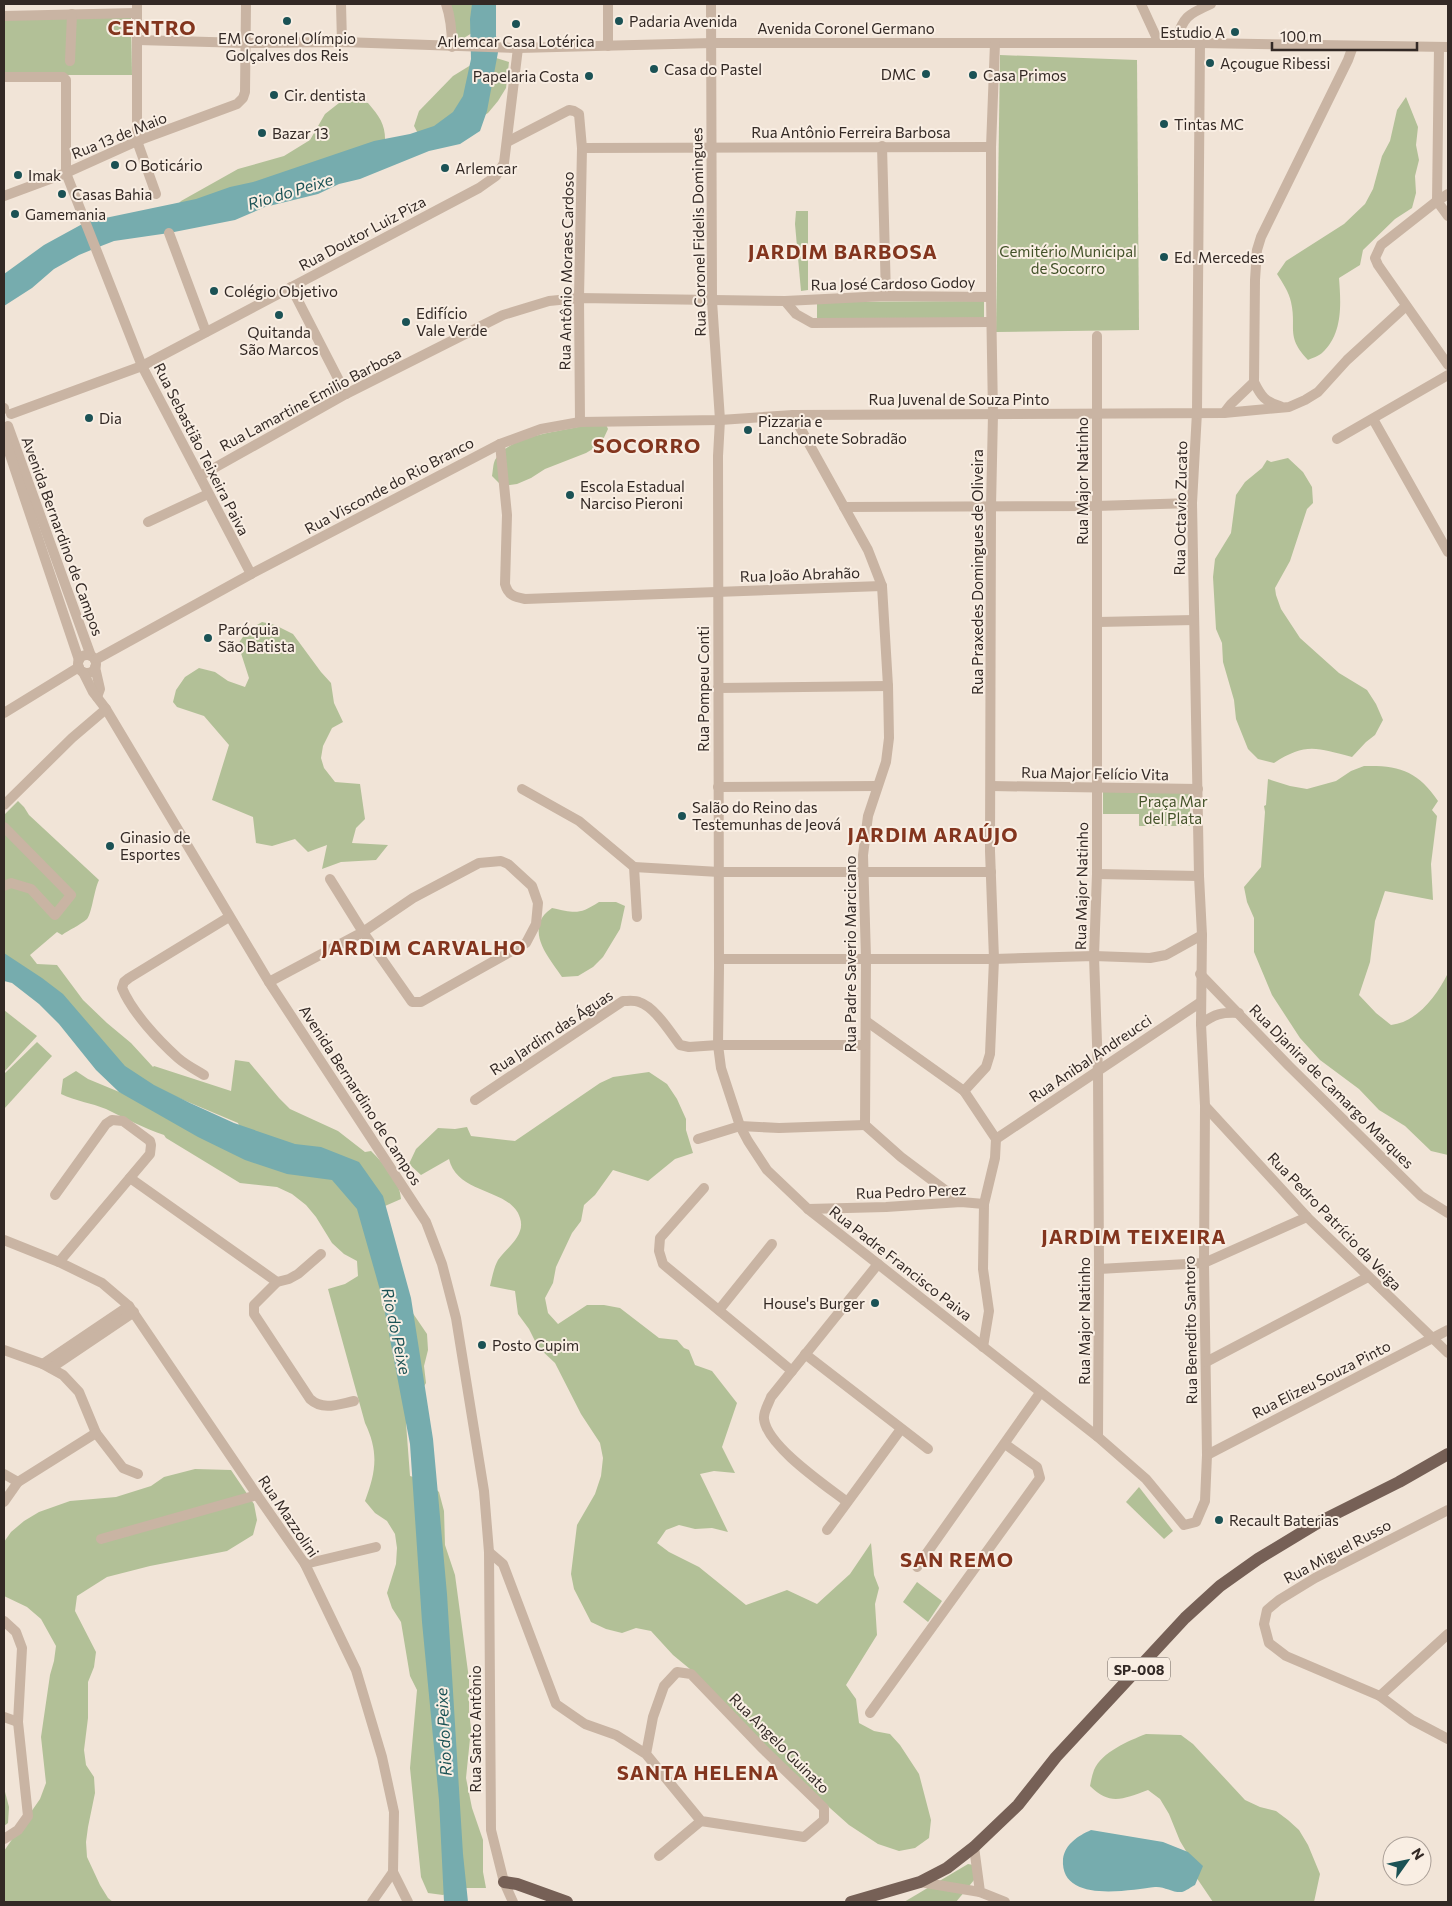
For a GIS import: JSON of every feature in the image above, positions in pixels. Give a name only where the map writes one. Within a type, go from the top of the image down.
[{"type":"main road","name":"SP-008","points":[[851,1902],[920,1882],[947,1868],[974,1847],[1018,1805],[1056,1757],[1184,1618],[1220,1586],[1258,1559],[1319,1522],[1400,1482],[1448,1454]]},
{"type":"main road","points":[[504,1882],[517,1884],[568,1902]]},
{"type":"street","points":[[245,43],[246,4]]},
{"type":"street","points":[[341,4],[342,42]]},
{"type":"street","points":[[446,4],[450,14],[454,47]]},
{"type":"street","points":[[608,4],[608,46]]},
{"type":"street","name":"Rua Coronel Fidelis Domingues","points":[[711,4],[712,301],[720,420]]},
{"type":"street","points":[[1141,4],[1158,43]]},
{"type":"street","points":[[1174,44],[1184,19],[1211,4]]},
{"type":"street","points":[[4,16],[72,14],[137,8],[137,141],[156,194]]},
{"type":"street","points":[[70,61],[72,14]]},
{"type":"street","name":"Avenida Coronel Germano","points":[[138,40],[245,43],[342,42],[515,48],[712,43],[1174,44],[1200,42],[1444,47]]},
{"type":"street","name":"Rua Octavio Zucato","points":[[1200,42],[1198,412],[1192,503],[1199,876],[1202,936],[1200,974]]},
{"type":"street","name":"Rua 13 de Maio","points":[[4,196],[66,173],[137,141],[237,104],[243,98],[245,92],[245,43]]},
{"type":"street","name":"Rua Praxedes Domingues de Oliveira","points":[[964,1091],[986,1067],[990,1054],[994,959],[991,872],[991,506],[993,414],[991,147],[995,43]]},
{"type":"street","points":[[1353,46],[1348,60],[1261,237],[1257,250],[1254,382],[1260,396],[1266,402],[1289,407],[1318,392],[1347,360],[1406,306]]},
{"type":"street","points":[[1444,47],[1437,201],[1448,216]]},
{"type":"street","name":"Rua Doutor Luiz Piza","points":[[6,410],[142,366],[479,188],[496,176],[504,163],[515,48]]},
{"type":"street","points":[[4,76],[64,78],[66,88],[66,173]]},
{"type":"street","name":"Rua Antônio Moraes Cardoso","points":[[507,142],[569,110],[579,114],[582,148],[579,298],[580,422]]},
{"type":"street","points":[[882,146],[886,296]]},
{"type":"street","name":"Rua Antônio Ferreira Barbosa","points":[[582,148],[991,147]]},
{"type":"street","name":"Rua Sebastião Teixeira Paiva","points":[[66,173],[142,366],[251,574]]},
{"type":"street","points":[[1448,194],[1381,245],[1375,258],[1448,365]]},
{"type":"street","points":[[169,234],[206,332]]},
{"type":"street","points":[[291,287],[346,394]]},
{"type":"street","name":"Rua José Cardoso Godoy","points":[[790,300],[886,296],[991,297]]},
{"type":"street","name":"Rua Lamartine Emilio Barbosa","points":[[200,476],[346,394],[502,315],[549,301],[579,298],[712,301],[790,300]]},
{"type":"street","points":[[790,300],[796,314],[812,323],[991,322]]},
{"type":"street","name":"Rua Major Natinho","points":[[1097,336],[1097,874],[1094,956],[1098,1072],[1100,1269],[1098,1437]]},
{"type":"street","points":[[1337,439],[1448,375]]},
{"type":"street","points":[[1224,413],[1254,382]]},
{"type":"street","name":"Rua Juvenal de Souza Pinto","points":[[720,420],[793,415],[1224,413],[1289,407]]},
{"type":"street","points":[[6,410],[12,420],[6,427]]},
{"type":"street","name":"Rua Padre Saverio Marcicano","points":[[793,415],[868,550],[882,586],[889,738],[886,762],[868,816],[863,855],[866,958],[865,1125]]},
{"type":"street","points":[[1373,419],[1448,552]]},
{"type":"street","name":"Rua Visconde do Rio Branco","points":[[94,661],[251,574],[500,444],[541,429],[580,422],[720,420]]},
{"type":"street","name":"Rua Pompeu Conti","points":[[719,958],[718,456],[720,420]]},
{"type":"street","name":"Avenida Bernardino de Campos","points":[[6,427],[94,661],[99,685],[98,697]]},
{"type":"street","name":"Avenida Bernardino de Campos","points":[[4,437],[80,666],[93,692],[106,709],[269,982],[426,1222],[439,1255],[456,1318],[484,1491],[489,1552]]},
{"type":"street","name":"Rua João Abrahão","points":[[500,444],[507,514],[505,584],[507,591],[512,596],[525,599],[882,586]]},
{"type":"street","points":[[148,522],[208,494]]},
{"type":"street","points":[[844,507],[1096,506],[1192,503]]},
{"type":"street","points":[[1098,622],[1194,620]]},
{"type":"street","points":[[4,712],[80,666],[84,655],[94,661],[90,672],[80,666]]},
{"type":"street","points":[[718,688],[888,686]]},
{"type":"street","points":[[4,805],[72,738],[106,709]]},
{"type":"street","points":[[718,787],[877,786]]},
{"type":"street","name":"Rua Major Felício Vita","points":[[991,786],[1198,789]]},
{"type":"street","points":[[522,789],[578,821],[634,867],[719,872],[991,872]]},
{"type":"street","points":[[4,827],[71,895],[55,915],[32,889],[11,883],[4,886]]},
{"type":"street","points":[[269,982],[363,932],[412,898],[479,862],[501,861],[508,864],[532,886],[538,903],[536,924],[526,943],[420,1002],[412,1002],[363,932],[330,879]]},
{"type":"street","points":[[634,867],[637,917]]},
{"type":"street","points":[[1097,874],[1199,876]]},
{"type":"street","points":[[204,1075],[179,1059],[160,1040],[127,1000],[122,988],[124,982],[129,978],[229,917]]},
{"type":"street","points":[[719,958],[994,959],[1094,956],[1150,958],[1166,955],[1202,936]]},
{"type":"street","name":"Rua Padre Francisco Paiva","points":[[719,958],[718,1045],[721,1068],[740,1126],[767,1170],[808,1209],[1098,1437],[1146,1479],[1184,1525]]},
{"type":"street","name":"Rua Benedito Santoro","points":[[1184,1525],[1196,1522],[1205,1501],[1208,1455],[1204,1263],[1205,1106],[1200,974]]},
{"type":"street","name":"Rua Djanira de Camargo Marques","points":[[1200,974],[1421,1196],[1448,1213]]},
{"type":"street","name":"Rua Jardim das Águas","points":[[474,1100],[623,1001],[639,1002],[653,1012],[666,1025],[680,1045],[689,1047],[718,1045]]},
{"type":"street","name":"Rua Anibal Andreucci","points":[[996,1139],[1201,1002]]},
{"type":"street","points":[[1201,1024],[1216,1014],[1224,1012],[1239,1013]]},
{"type":"street","points":[[866,1021],[964,1091],[996,1139],[995,1158],[984,1204],[983,1269],[989,1311],[983,1348]]},
{"type":"street","points":[[718,1045],[865,1045]]},
{"type":"street","name":"Rua Pedro Patrício da Veiga","points":[[1205,1106],[1307,1218],[1448,1353]]},
{"type":"street","points":[[55,1195],[106,1124],[112,1120],[123,1121],[150,1141],[150,1154],[59,1262]]},
{"type":"street","points":[[698,1140],[740,1126],[779,1128],[865,1125],[901,1157],[960,1202]]},
{"type":"street","points":[[130,1178],[277,1282]]},
{"type":"street","points":[[704,1188],[660,1238],[658,1252],[662,1264],[792,1371]]},
{"type":"street","name":"Rua Pedro Perez","points":[[808,1209],[886,1208],[960,1202],[984,1204]]},
{"type":"street","points":[[1100,1269],[1204,1263],[1307,1218]]},
{"type":"street","name":"Rua Mazzolini","points":[[4,1240],[59,1262],[102,1283],[131,1309],[256,1495],[305,1564],[356,1670],[379,1748],[394,1812],[393,1872],[408,1902]]},
{"type":"street","points":[[719,1310],[772,1244]]},
{"type":"street","points":[[321,1254],[298,1274],[277,1282],[254,1305],[254,1314],[315,1404],[325,1406],[354,1401]]},
{"type":"street","points":[[847,1502],[776,1445],[763,1417],[771,1397],[807,1356],[878,1264]]},
{"type":"street","points":[[1206,1362],[1368,1277]]},
{"type":"street","points":[[47,1366],[131,1309]]},
{"type":"street","name":"Rua Elizeu Souza Pinto","points":[[1208,1455],[1448,1330]]},
{"type":"street","points":[[4,1350],[47,1366],[62,1375],[79,1392],[96,1434],[123,1468],[138,1474]]},
{"type":"street","points":[[807,1356],[928,1449]]},
{"type":"street","points":[[917,1567],[1040,1393]]},
{"type":"street","points":[[827,1530],[901,1429]]},
{"type":"street","points":[[4,1502],[18,1482],[96,1434]]},
{"type":"street","points":[[870,1714],[1040,1478],[1037,1467],[1005,1444]]},
{"type":"street","points":[[4,1474],[18,1482]]},
{"type":"street","points":[[101,1539],[256,1495]]},
{"type":"street","name":"Rua Miguel Russo","points":[[1448,1510],[1315,1578],[1279,1600],[1267,1610],[1264,1624],[1269,1643],[1286,1656],[1380,1696],[1412,1720],[1448,1739]]},
{"type":"street","points":[[305,1564],[376,1546]]},
{"type":"street","points":[[489,1552],[503,1564],[556,1704],[585,1724],[616,1734],[646,1754],[701,1821],[659,1856]]},
{"type":"street","name":"Rua Santo Antônio","points":[[489,1552],[491,1830],[504,1882],[513,1902]]},
{"type":"street","points":[[4,1621],[16,1632],[22,1648],[18,1722],[28,1816],[18,1830],[4,1839]]},
{"type":"street","points":[[1380,1696],[1448,1634]]},
{"type":"street","name":"Rua Angelo Guinato","points":[[646,1754],[653,1717],[664,1686],[677,1672],[691,1674],[763,1749],[824,1808],[824,1820],[804,1837],[701,1821]]},
{"type":"street","points":[[4,1717],[18,1722]]},
{"type":"street","points":[[974,1847],[980,1892]]},
{"type":"street","points":[[372,1902],[393,1872]]},
{"type":"street","points":[[920,1882],[980,1892],[1005,1902]]},
{"type":"green space","points":[[447,4],[472,4],[474,18],[472,33],[459,41],[453,27]]},
{"type":"green space","points":[[4,18],[131,18],[132,75],[4,75]]},
{"type":"green space","name":"Cemitério Municipal de Socorro","points":[[1000,55],[1137,60],[1139,330],[996,332]]},
{"type":"green space","points":[[493,57],[509,62],[506,88],[488,113],[449,137],[421,139],[414,126],[419,111],[453,76],[479,60]]},
{"type":"green space","points":[[1406,97],[1418,127],[1416,145],[1419,160],[1415,176],[1416,193],[1412,208],[1395,219],[1363,250],[1360,265],[1339,278],[1340,308],[1334,337],[1322,353],[1308,360],[1296,344],[1290,298],[1277,274],[1286,261],[1344,224],[1365,204],[1373,189],[1382,156],[1390,141],[1397,110]]},
{"type":"green space","points":[[353,101],[368,103],[376,113],[383,126],[385,144],[169,213],[181,201],[238,169],[284,156],[310,140],[325,114],[339,103]]},
{"type":"green space","points":[[796,211],[808,211],[808,290],[801,291],[795,224]]},
{"type":"green space","points":[[984,301],[984,319],[817,318],[817,302]]},
{"type":"green space","points":[[604,420],[608,429],[601,444],[586,453],[545,469],[517,484],[502,486],[492,476],[495,460],[501,452],[520,441]]},
{"type":"green space","points":[[1288,458],[1303,472],[1312,487],[1313,503],[1307,509],[1290,561],[1275,588],[1276,595],[1281,609],[1300,638],[1339,673],[1367,690],[1376,704],[1383,720],[1375,735],[1352,757],[1320,749],[1312,749],[1295,752],[1274,763],[1258,759],[1248,749],[1236,719],[1234,700],[1223,662],[1222,643],[1216,629],[1213,577],[1215,559],[1231,533],[1236,495],[1245,482],[1262,468],[1267,460],[1271,462]]},
{"type":"green space","points":[[262,622],[275,625],[293,634],[331,683],[334,703],[343,722],[332,728],[323,746],[321,758],[324,768],[335,782],[360,784],[365,819],[356,828],[352,843],[388,845],[376,860],[341,862],[322,869],[327,845],[308,852],[295,839],[272,846],[256,843],[253,817],[212,800],[229,745],[204,716],[177,707],[173,702],[176,690],[185,677],[199,668],[215,672],[228,681],[245,687],[249,678],[238,644],[247,631]]},
{"type":"green space","points":[[1364,766],[1388,767],[1407,772],[1423,783],[1438,801],[1432,810],[1437,816],[1431,864],[1433,900],[1385,891],[1375,921],[1370,962],[1359,995],[1376,1013],[1391,1025],[1401,1023],[1410,1019],[1425,1006],[1438,990],[1448,973],[1448,1155],[1431,1151],[1405,1126],[1379,1110],[1359,1089],[1320,1060],[1300,1038],[1272,995],[1254,952],[1254,918],[1247,902],[1244,887],[1261,867],[1264,806],[1266,805],[1268,779],[1307,789],[1336,781],[1351,771]]},
{"type":"green space","name":"Praça Mar del Plata","points":[[1103,792],[1190,792],[1190,826],[1139,826],[1139,814],[1103,814]]},
{"type":"green space","points":[[18,801],[29,815],[99,880],[87,919],[62,935],[57,932],[30,955],[37,964],[57,965],[83,1000],[131,1043],[153,1067],[231,1091],[235,1060],[249,1062],[290,1109],[338,1131],[365,1152],[371,1151],[386,1167],[398,1186],[401,1199],[385,1206],[373,1228],[382,1306],[410,1309],[427,1334],[428,1350],[424,1366],[426,1383],[418,1396],[407,1406],[406,1423],[410,1476],[427,1481],[439,1492],[444,1511],[445,1545],[455,1575],[469,1679],[471,1729],[466,1778],[472,1808],[483,1840],[483,1872],[486,1888],[457,1888],[443,1895],[428,1893],[421,1877],[410,1768],[417,1690],[410,1676],[401,1622],[392,1608],[387,1593],[396,1564],[397,1548],[395,1534],[387,1521],[375,1513],[365,1501],[374,1471],[374,1453],[328,1289],[345,1284],[358,1276],[357,1261],[344,1254],[332,1243],[316,1217],[306,1205],[292,1194],[277,1187],[240,1183],[164,1135],[106,1109],[61,1094],[63,1079],[76,1071],[88,1079],[247,1145],[238,1123],[136,1080],[4,970],[4,815]]},
{"type":"green space","points":[[599,902],[616,902],[625,906],[620,929],[603,957],[593,967],[578,976],[562,977],[548,957],[541,942],[539,927],[542,918],[552,908],[577,912]]},
{"type":"green space","points":[[4,1010],[37,1036],[4,1072]]},
{"type":"green space","points":[[37,1042],[52,1056],[4,1109],[4,1074]]},
{"type":"green space","points":[[649,1072],[667,1084],[677,1099],[686,1119],[686,1130],[693,1153],[675,1159],[648,1181],[613,1170],[595,1195],[584,1205],[581,1221],[572,1233],[556,1267],[553,1283],[545,1298],[548,1313],[558,1324],[587,1305],[604,1305],[620,1308],[659,1338],[677,1340],[684,1348],[689,1350],[695,1365],[712,1371],[737,1403],[722,1447],[735,1473],[714,1471],[700,1474],[728,1532],[712,1528],[695,1529],[679,1525],[666,1530],[657,1543],[669,1552],[699,1567],[746,1605],[787,1590],[817,1604],[850,1574],[871,1543],[874,1575],[879,1588],[875,1604],[877,1635],[846,1685],[856,1699],[859,1723],[874,1731],[890,1734],[900,1745],[919,1774],[931,1820],[929,1838],[915,1848],[899,1851],[878,1844],[849,1825],[756,1742],[696,1674],[673,1655],[651,1631],[636,1628],[622,1633],[606,1629],[591,1622],[574,1589],[571,1574],[577,1525],[595,1494],[601,1476],[603,1458],[600,1443],[581,1414],[555,1363],[538,1347],[529,1329],[518,1314],[515,1291],[490,1286],[498,1260],[518,1236],[521,1224],[520,1218],[515,1208],[506,1201],[462,1179],[454,1171],[449,1159],[421,1175],[409,1164],[416,1149],[438,1128],[455,1129],[467,1127],[471,1136],[515,1141],[600,1083],[613,1077]]},
{"type":"green space","points":[[195,1469],[231,1470],[254,1504],[257,1520],[253,1535],[227,1551],[150,1566],[107,1577],[77,1596],[75,1611],[96,1652],[94,1667],[88,1682],[88,1718],[84,1750],[86,1765],[94,1777],[95,1793],[86,1842],[87,1857],[100,1885],[108,1898],[113,1902],[4,1902],[4,1851],[40,1799],[46,1783],[41,1737],[56,1646],[41,1619],[27,1607],[4,1596],[4,1542],[11,1532],[39,1512],[70,1501],[116,1497],[151,1486],[164,1477]]},
{"type":"green space","points":[[1139,1487],[1173,1531],[1164,1539],[1126,1502]]},
{"type":"green space","points":[[917,1582],[942,1601],[928,1622],[903,1602]]},
{"type":"green space","points":[[1146,1734],[1181,1735],[1193,1744],[1245,1800],[1260,1807],[1276,1811],[1299,1830],[1308,1845],[1320,1874],[1314,1902],[1213,1902],[1192,1871],[1189,1856],[1160,1799],[1148,1790],[1124,1798],[1111,1798],[1097,1792],[1090,1786],[1094,1770],[1103,1758],[1124,1744]]},
{"type":"green space","points":[[4,1788],[9,1807],[8,1823],[4,1826]]},
{"type":"green space","points":[[968,1864],[979,1866],[974,1880],[956,1902],[904,1902]]},
{"type":"water","name":"Rio do Peixe","points":[[472,4],[496,4],[496,36],[499,47],[487,111],[480,131],[460,144],[429,151],[360,179],[339,184],[318,194],[265,207],[235,220],[169,233],[114,241],[79,255],[54,269],[32,288],[4,306],[4,274],[44,245],[86,222],[196,199],[374,141],[410,134],[434,126],[453,112],[463,96],[471,59],[470,19]]},
{"type":"water","name":"Rio do Peixe","points":[[4,953],[63,994],[125,1066],[154,1085],[234,1123],[295,1144],[321,1147],[359,1162],[383,1196],[411,1298],[433,1439],[447,1594],[463,1854],[468,1902],[444,1902],[439,1800],[422,1622],[410,1444],[382,1297],[357,1209],[332,1180],[287,1174],[245,1160],[198,1137],[119,1092],[96,1070],[59,1024],[39,1004],[12,983],[4,981]]},
{"type":"water","points":[[1091,1830],[1163,1842],[1188,1852],[1203,1866],[1195,1885],[1182,1892],[1158,1887],[1098,1891],[1072,1883],[1065,1873],[1064,1854],[1073,1841]]},
{"type":"place","name":"EM Coronel Olímpio Golçalves dos Reis","points":[[287,21]]},
{"type":"place","name":"Padaria Avenida","points":[[619,21]]},
{"type":"place","name":"Arlemcar Casa Lotérica","points":[[516,24]]},
{"type":"place","name":"Estudio A","points":[[1235,32]]},
{"type":"place","name":"Açougue Ribessi","points":[[1210,63]]},
{"type":"place","name":"Casa do Pastel","points":[[654,69]]},
{"type":"place","name":"DMC","points":[[926,74]]},
{"type":"place","name":"Casa Primos","points":[[973,75]]},
{"type":"place","name":"Papelaria Costa","points":[[589,76]]},
{"type":"place","name":"Cir. dentista","points":[[274,95]]},
{"type":"place","name":"Tintas MC","points":[[1164,124]]},
{"type":"place","name":"Bazar 13","points":[[262,133]]},
{"type":"place","name":"O Boticário","points":[[115,165]]},
{"type":"place","name":"Arlemcar","points":[[445,168]]},
{"type":"place","name":"Imak","points":[[18,175]]},
{"type":"place","name":"Casas Bahia","points":[[62,194]]},
{"type":"place","name":"Gamemania","points":[[15,214]]},
{"type":"place","name":"Ed. Mercedes","points":[[1164,257]]},
{"type":"place","name":"Colégio Objetivo","points":[[214,291]]},
{"type":"place","name":"Quitanda São Marcos","points":[[279,315]]},
{"type":"place","name":"Edifício Vale Verde","points":[[406,322]]},
{"type":"place","name":"Dia","points":[[89,418]]},
{"type":"place","name":"Pizzaria e Lanchonete Sobradão","points":[[748,430]]},
{"type":"place","name":"Escola Estadual Narciso Pieroni","points":[[570,495]]},
{"type":"place","name":"Paróquia São Batista","points":[[208,638]]},
{"type":"place","name":"Salão do Reino das Testemunhas de Jeová","points":[[682,816]]},
{"type":"place","name":"Ginasio de Esportes","points":[[110,846]]},
{"type":"place","name":"House's Burger","points":[[875,1303]]},
{"type":"place","name":"Posto Cupim","points":[[482,1345]]},
{"type":"place","name":"Recault Baterias","points":[[1219,1520]]},
{"type":"district","name":"CENTRO","points":[[152,27]]},
{"type":"district","name":"JARDIM BARBOSA","points":[[843,251]]},
{"type":"district","name":"SOCORRO","points":[[647,445]]},
{"type":"district","name":"JARDIM ARAÚJO","points":[[933,834]]},
{"type":"district","name":"JARDIM CARVALHO","points":[[424,947]]},
{"type":"district","name":"JARDIM TEIXEIRA","points":[[1134,1236]]},
{"type":"district","name":"SAN REMO","points":[[957,1559]]},
{"type":"district","name":"SANTA HELENA","points":[[698,1772]]}]
